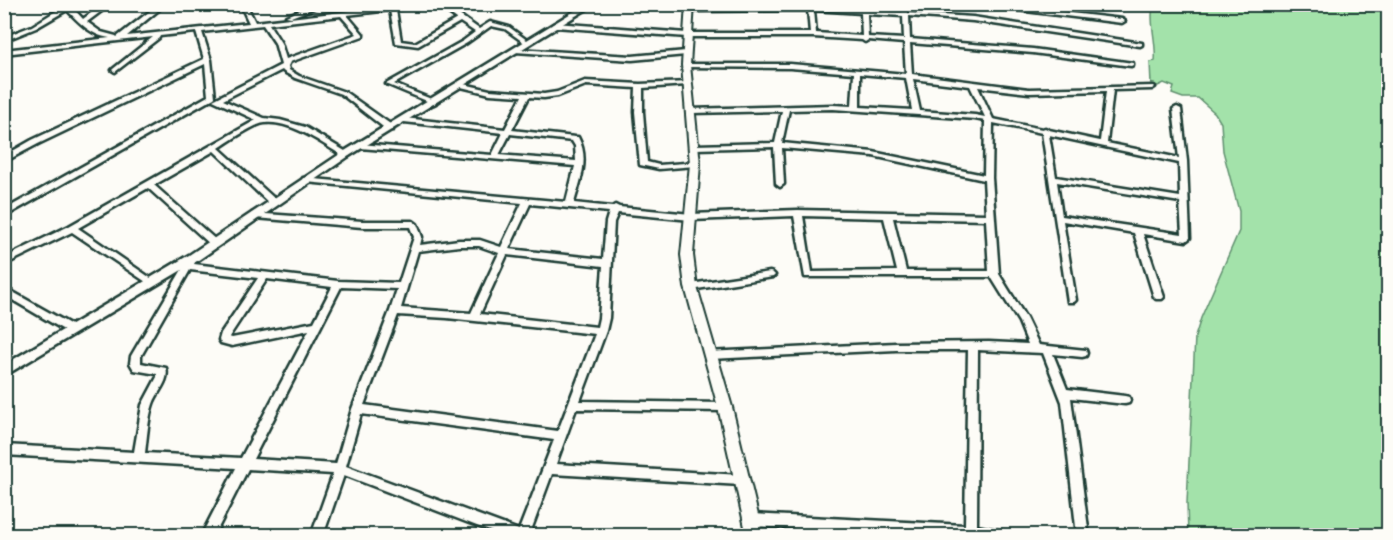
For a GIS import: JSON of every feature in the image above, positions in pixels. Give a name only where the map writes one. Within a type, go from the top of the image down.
[{"type":"main road","points":[[690,6],[686,59],[695,164],[687,255],[691,287],[725,407],[755,536]]},
{"type":"street","points":[[4,9],[12,4]]},
{"type":"street","points":[[82,23],[108,4]]},
{"type":"street","points":[[4,39],[34,27],[66,6],[82,23],[102,36],[121,39],[163,4]]},
{"type":"street","points":[[252,4],[244,6],[252,23]]},
{"type":"street","points":[[270,23],[321,4]]},
{"type":"street","points":[[4,52],[157,37],[383,7],[393,10],[432,4]]},
{"type":"street","points":[[446,4],[448,10],[477,32]]},
{"type":"street","points":[[4,371],[152,283],[191,263],[214,243],[255,214],[346,154],[592,4]]},
{"type":"street","points":[[663,4],[811,6],[973,19],[1140,44]]},
{"type":"street","points":[[905,4],[909,76],[916,111]]},
{"type":"street","points":[[973,4],[1122,21]]},
{"type":"street","points":[[811,6],[813,35]]},
{"type":"street","points":[[393,10],[398,42],[416,45],[460,19]]},
{"type":"street","points":[[864,12],[865,40]]},
{"type":"street","points":[[4,214],[215,99],[284,66],[288,61],[361,35],[343,14]]},
{"type":"street","points":[[270,23],[286,71],[352,97],[390,128]]},
{"type":"street","points":[[434,102],[389,84],[465,42],[490,24],[499,24],[528,43]]},
{"type":"street","points":[[555,25],[687,34],[813,35],[1033,51],[1131,64]]},
{"type":"street","points":[[199,32],[208,60],[215,99]]},
{"type":"street","points":[[115,70],[157,37]]},
{"type":"street","points":[[517,51],[790,66],[909,76],[1029,91],[1152,87]]},
{"type":"street","points":[[4,160],[18,151],[208,60]]},
{"type":"street","points":[[856,107],[857,72]]},
{"type":"street","points":[[459,85],[490,92],[526,95],[558,94],[585,83],[640,86],[687,83]]},
{"type":"street","points":[[973,84],[989,118],[988,178],[994,274],[1041,349],[1063,393],[1070,418],[1083,536]]},
{"type":"street","points":[[640,86],[639,112],[644,163],[659,167],[695,164]]},
{"type":"street","points":[[1102,145],[1110,88]]},
{"type":"street","points":[[494,158],[526,95]]},
{"type":"street","points":[[215,99],[262,120],[280,122],[302,129],[346,154]]},
{"type":"street","points":[[692,111],[856,107],[989,118],[1102,145],[1183,161]]},
{"type":"street","points":[[780,184],[778,145],[786,108]]},
{"type":"street","points":[[1059,218],[1186,238],[1183,161],[1177,110]]},
{"type":"street","points":[[4,262],[72,228],[262,120]]},
{"type":"street","points":[[404,120],[575,139],[579,145],[579,164],[570,204]]},
{"type":"street","points":[[1045,130],[1071,300]]},
{"type":"street","points":[[695,147],[778,145],[883,156],[988,178]]},
{"type":"street","points":[[360,146],[579,164]]},
{"type":"street","points":[[214,147],[273,202]]},
{"type":"street","points":[[4,149],[18,151]]},
{"type":"street","points":[[1054,179],[1183,200]]},
{"type":"street","points":[[306,180],[691,217],[798,213],[990,217]]},
{"type":"street","points":[[149,185],[214,243]]},
{"type":"street","points":[[474,317],[527,201]]},
{"type":"street","points":[[4,450],[340,469],[522,536],[601,331],[610,222],[615,208]]},
{"type":"street","points":[[798,213],[808,275],[994,274]]},
{"type":"street","points":[[255,214],[362,224],[412,224],[418,237],[395,311],[357,409],[340,469],[317,536]]},
{"type":"street","points":[[888,215],[902,275]]},
{"type":"street","points":[[72,228],[152,283]]},
{"type":"street","points":[[1137,230],[1159,297]]},
{"type":"street","points":[[416,248],[480,243],[505,252],[608,263]]},
{"type":"street","points":[[191,263],[264,276],[338,284],[402,286]]},
{"type":"street","points":[[139,457],[147,405],[162,376],[162,371],[138,367],[135,363],[136,356],[191,263]]},
{"type":"street","points":[[691,287],[770,275]]},
{"type":"street","points":[[264,276],[224,336],[224,340],[232,342],[315,325]]},
{"type":"street","points":[[207,536],[338,284]]},
{"type":"street","points":[[4,290],[72,330]]},
{"type":"street","points":[[395,311],[601,331]]},
{"type":"street","points":[[710,355],[917,346],[1041,349],[1082,353]]},
{"type":"street","points":[[971,531],[973,347]]},
{"type":"street","points":[[1063,393],[1125,400]]},
{"type":"street","points":[[572,405],[725,407]]},
{"type":"street","points":[[357,409],[561,436]]},
{"type":"street","points":[[548,469],[741,480]]},
{"type":"street","points":[[751,520],[971,531],[1004,536]]},
{"type":"green space","points":[[1153,5],[1388,5],[1388,535],[1188,535],[1187,503],[1195,337],[1239,231],[1239,211],[1223,151],[1221,123],[1215,113],[1198,98],[1183,98],[1172,94],[1174,87],[1164,83],[1158,86],[1151,84],[1150,62],[1155,61]]}]
